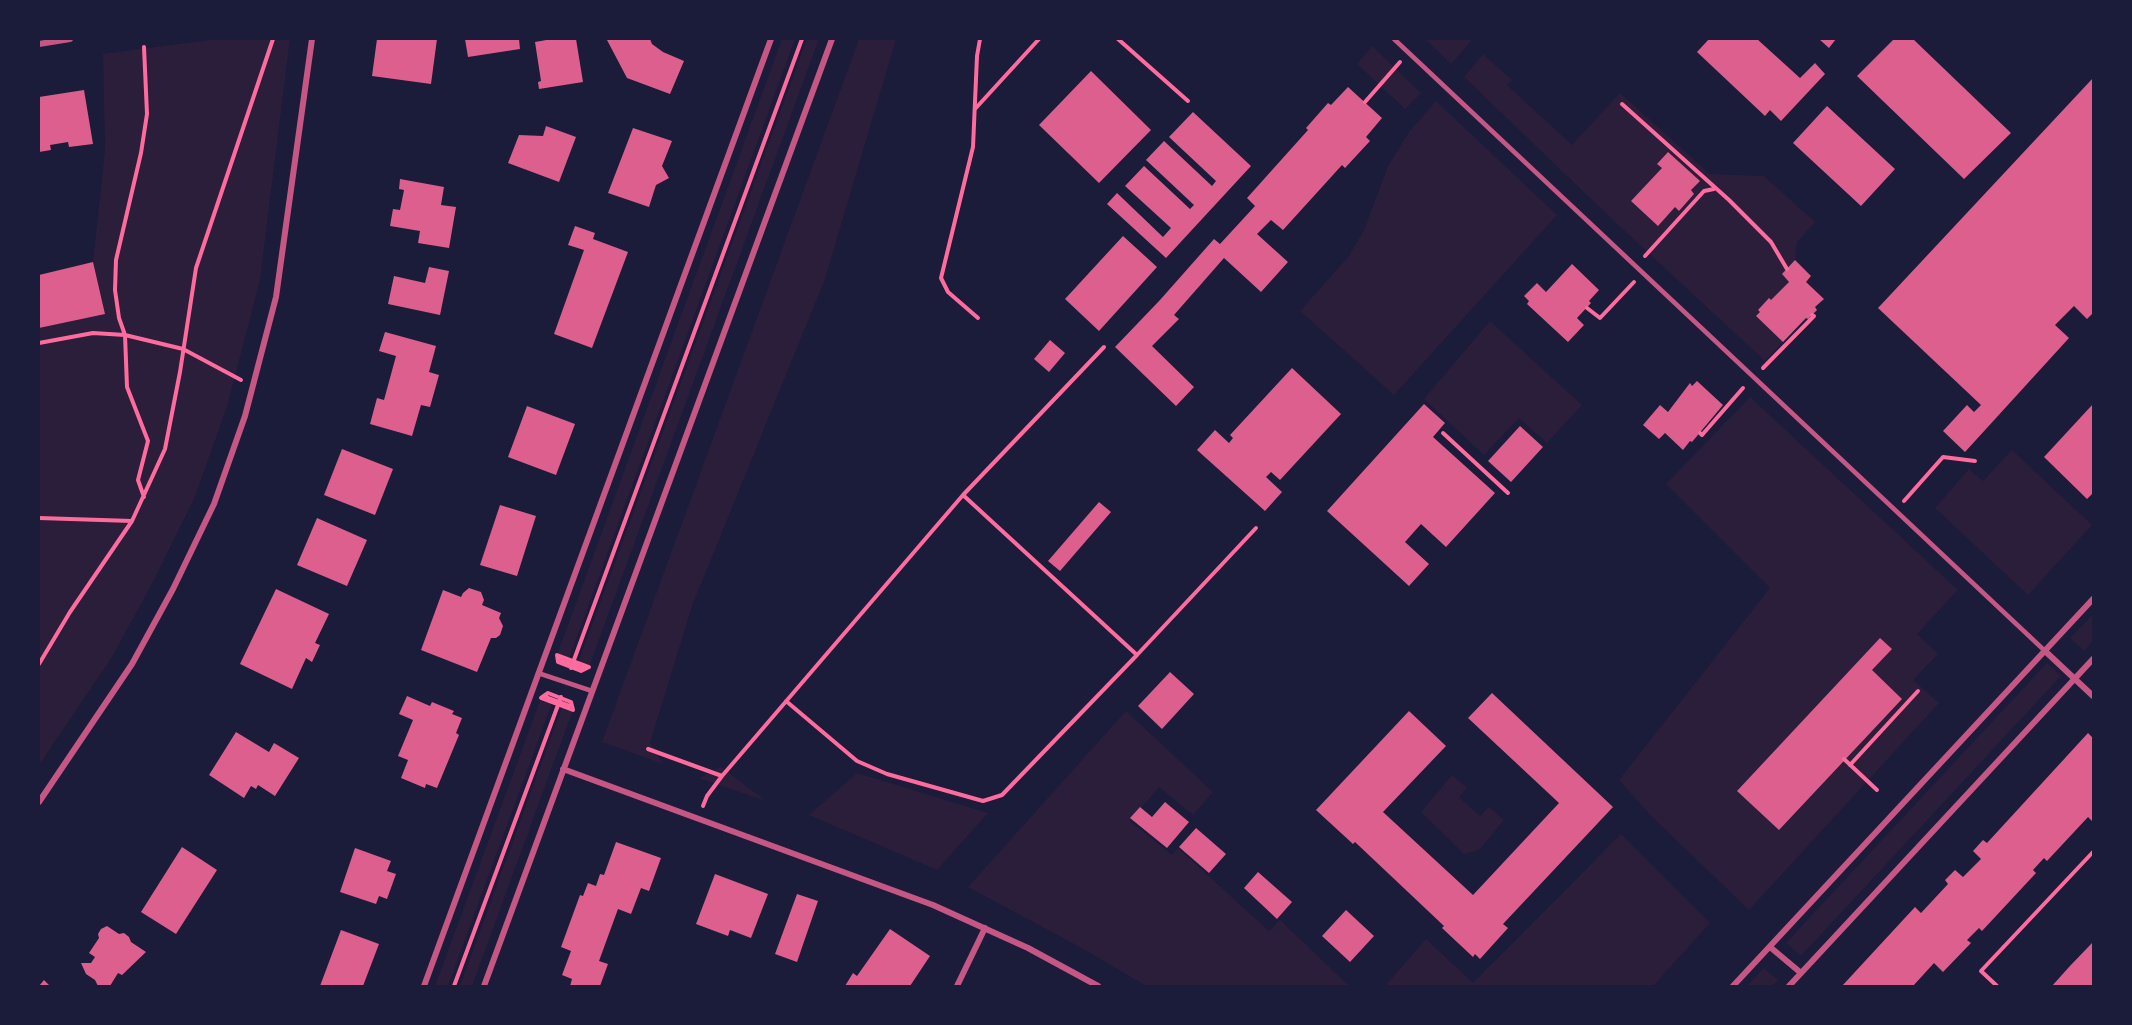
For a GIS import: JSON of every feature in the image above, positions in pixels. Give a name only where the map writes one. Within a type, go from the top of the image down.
[{"type":"street","points":[[39,44],[70,39]]},
{"type":"street","points":[[39,802],[132,664],[173,589],[214,504],[245,416],[276,297],[312,39]]},
{"type":"street","points":[[424,986],[771,39]]},
{"type":"street","points":[[484,986],[832,39]]},
{"type":"street","points":[[1733,986],[2093,599]]},
{"type":"street","points":[[2045,651],[2093,696]]},
{"type":"street","points":[[1789,986],[2093,659]]},
{"type":"street","points":[[563,769],[902,893],[985,928],[1098,986]]},
{"type":"street","points":[[957,986],[985,928]]},
{"type":"street","points":[[1770,947],[1801,973]]},
{"type":"lane","points":[[1394,39],[2045,651]]},
{"type":"lane","points":[[538,673],[592,692]]},
{"type":"path","points":[[39,664],[70,612],[132,521],[165,449],[196,268],[273,39]]},
{"type":"path","points":[[573,664],[802,39]]},
{"type":"path","points":[[978,318],[948,292],[941,278],[973,147],[977,56],[980,39]]},
{"type":"path","points":[[974,110],[1039,39]]},
{"type":"path","points":[[1118,39],[1188,101]]},
{"type":"path","points":[[144,47],[147,114],[141,153],[122,226],[116,260],[115,290],[117,309],[125,335],[127,387],[148,441],[138,480],[144,497]]},
{"type":"path","points":[[1365,102],[1409,53]]},
{"type":"path","points":[[1622,104],[1730,200],[1771,242],[1787,269]]},
{"type":"path","points":[[1636,266],[1704,191],[1715,189]]},
{"type":"path","points":[[1681,207],[1686,212]]},
{"type":"path","points":[[1587,308],[1600,318],[1642,272]]},
{"type":"path","points":[[39,343],[93,333],[125,335],[183,349],[253,387]]},
{"type":"path","points":[[699,818],[707,796],[722,776],[963,495],[1104,347]]},
{"type":"path","points":[[1700,433],[1702,435],[1710,426]]},
{"type":"path","points":[[1443,433],[1508,493]]},
{"type":"path","points":[[1896,510],[1943,457],[1975,461]]},
{"type":"path","points":[[963,495],[1137,655]]},
{"type":"path","points":[[39,518],[132,521]]},
{"type":"path","points":[[786,701],[856,761],[887,774],[983,801],[1002,795],[1257,528]]},
{"type":"path","points":[[573,664],[556,655],[561,664],[573,664],[589,667],[581,671],[573,664]]},
{"type":"path","points":[[1851,765],[1918,691]]},
{"type":"path","points":[[559,701],[540,698],[548,693],[559,701],[573,710],[571,702],[559,701]]},
{"type":"path","points":[[454,986],[559,701]]},
{"type":"path","points":[[648,749],[722,776]]},
{"type":"path","points":[[1844,759],[1878,790]]},
{"type":"path","points":[[1997,986],[1981,971],[2093,852]]},
{"type":"shaded area","points":[[217,39],[290,39],[260,280],[227,407],[194,499],[152,584],[112,657],[39,765],[39,328],[105,313],[93,262],[105,150],[103,54]]},
{"type":"shaded area","points":[[782,39],[795,39],[569,659],[557,655]]},
{"type":"shaded area","points":[[807,39],[819,39],[589,667],[578,663]]},
{"type":"shaded area","points":[[859,39],[896,39],[825,279],[692,606],[650,743],[663,764],[602,742]]},
{"type":"shaded area","points":[[1425,39],[1473,39],[1451,64]]},
{"type":"shaded area","points":[[1372,46],[1421,93],[1405,109],[1357,64]]},
{"type":"shaded area","points":[[1483,54],[1512,80],[1507,85],[1572,145],[1620,93],[1710,174],[1764,176],[1815,222],[1797,242],[1795,260],[1782,274],[1789,282],[1758,310],[1760,312],[1757,317],[1783,342],[1765,361],[1464,77]]},
{"type":"shaded area","points":[[1436,101],[1557,215],[1394,395],[1300,311],[1349,256],[1364,230],[1388,166],[1409,132]]},
{"type":"shaded area","points":[[1490,321],[1582,405],[1547,443],[1519,418],[1484,455],[1424,399]]},
{"type":"shaded area","points":[[1750,397],[1958,590],[1917,634],[1938,654],[1913,680],[1939,703],[1749,910],[1651,816],[1619,780],[1770,588],[1666,484]]},
{"type":"shaded area","points":[[2012,450],[2092,525],[2028,595],[1935,508],[1969,469],[1983,481]]},
{"type":"shaded area","points":[[2093,614],[2093,641],[2084,651],[2070,638]]},
{"type":"shaded area","points":[[2047,663],[2061,676],[1801,956],[1786,943]]},
{"type":"shaded area","points":[[541,698],[552,703],[448,986],[435,986]]},
{"type":"shaded area","points":[[562,707],[573,710],[472,986],[460,986]]},
{"type":"shaded area","points":[[1126,711],[1213,792],[1193,815],[1159,787],[1130,821],[1172,855],[1178,848],[1269,931],[1280,920],[1349,986],[1146,986],[1087,951],[968,887]]},
{"type":"shaded area","points":[[721,767],[766,801],[699,778]]},
{"type":"shaded area","points":[[857,773],[988,813],[937,870],[809,815]]},
{"type":"shaded area","points":[[1452,775],[1467,788],[1459,797],[1480,816],[1489,807],[1504,820],[1479,850],[1464,854],[1421,812]]},
{"type":"shaded area","points":[[1621,834],[1710,923],[1653,986],[1385,986],[1426,939],[1473,983]]},
{"type":"shaded area","points":[[1764,968],[1778,980],[1772,986],[1747,986]]},
{"type":"building","points":[[377,39],[437,39],[431,84],[372,76]]},
{"type":"building","points":[[465,39],[519,39],[520,49],[468,57]]},
{"type":"building","points":[[576,39],[583,82],[539,89],[538,82],[541,81],[535,42]]},
{"type":"building","points":[[650,39],[652,44],[663,52],[684,61],[670,94],[627,78],[607,40]]},
{"type":"building","points":[[1709,39],[1757,39],[1800,78],[1815,63],[1825,74],[1781,121],[1770,110],[1765,116],[1697,52]]},
{"type":"building","points":[[1819,39],[1836,39],[1829,48]]},
{"type":"building","points":[[1894,39],[1913,39],[2011,133],[1964,179],[1857,76]]},
{"type":"building","points":[[1091,71],[1151,130],[1099,183],[1039,125]]},
{"type":"building","points":[[2093,78],[2093,313],[2087,319],[2074,306],[2055,325],[2069,338],[1965,452],[1943,431],[1967,405],[1974,412],[1981,405],[1878,308]]},
{"type":"building","points":[[1348,87],[1382,118],[1366,137],[1370,141],[1345,168],[1342,165],[1283,230],[1271,220],[1257,234],[1288,262],[1261,292],[1224,258],[1174,315],[1179,319],[1152,346],[1194,387],[1176,406],[1115,347],[1214,239],[1220,244],[1255,206],[1247,198],[1308,130],[1306,128],[1328,103],[1331,105]]},
{"type":"building","points":[[84,90],[93,144],[69,147],[68,142],[50,145],[51,150],[39,152],[39,97]]},
{"type":"building","points":[[1827,106],[1895,169],[1861,206],[1793,143]]},
{"type":"building","points":[[1193,112],[1251,166],[1166,258],[1107,204],[1117,193],[1163,237],[1171,228],[1125,186],[1144,166],[1190,209],[1194,205],[1146,160],[1164,141],[1212,186],[1216,181],[1169,137]]},
{"type":"building","points":[[546,126],[576,137],[559,182],[508,163],[519,135],[543,136]]},
{"type":"building","points":[[633,128],[672,141],[662,166],[669,178],[656,185],[649,207],[608,193]]},
{"type":"building","points":[[1668,152],[1700,181],[1691,190],[1694,194],[1679,211],[1675,207],[1658,226],[1631,201],[1662,168],[1657,164]]},
{"type":"building","points":[[400,179],[444,187],[441,205],[456,207],[449,248],[418,243],[420,231],[390,226],[393,209],[400,210],[404,190],[399,189]]},
{"type":"building","points":[[575,226],[595,233],[593,239],[628,252],[592,348],[554,334],[584,250],[568,245]]},
{"type":"building","points":[[1123,236],[1157,267],[1099,331],[1065,299]]},
{"type":"building","points":[[1795,260],[1811,276],[1806,282],[1824,299],[1815,307],[1817,310],[1783,342],[1756,316],[1760,312],[1758,310],[1769,298],[1771,300],[1789,282],[1782,274]]},
{"type":"building","points":[[93,262],[105,314],[39,328],[39,275]]},
{"type":"building","points":[[1572,264],[1599,290],[1577,318],[1584,325],[1568,342],[1527,304],[1529,301],[1524,296],[1537,283],[1546,292]]},
{"type":"building","points":[[429,267],[449,271],[440,315],[388,304],[394,276],[425,283]]},
{"type":"building","points":[[385,332],[436,346],[429,372],[439,375],[430,407],[421,405],[412,436],[370,424],[377,398],[384,400],[396,356],[379,351]]},
{"type":"building","points":[[1050,340],[1065,353],[1049,372],[1034,359]]},
{"type":"building","points":[[1292,368],[1341,414],[1280,480],[1271,472],[1266,477],[1282,492],[1265,511],[1197,450],[1215,430],[1229,443],[1233,438],[1230,435]]},
{"type":"building","points":[[1697,381],[1723,405],[1683,450],[1665,433],[1659,439],[1643,425],[1660,405],[1668,412],[1690,383],[1692,386]]},
{"type":"building","points":[[1424,404],[1445,423],[1433,437],[1495,493],[1446,547],[1421,524],[1405,542],[1429,564],[1409,586],[1327,511]]},
{"type":"building","points":[[2093,404],[2093,493],[2087,499],[2044,457]]},
{"type":"building","points":[[527,406],[575,424],[556,475],[508,457]]},
{"type":"building","points":[[1520,426],[1543,447],[1511,482],[1488,461]]},
{"type":"building","points":[[342,449],[393,469],[375,515],[324,495]]},
{"type":"building","points":[[1099,502],[1111,512],[1060,571],[1048,561]]},
{"type":"building","points":[[500,505],[536,516],[517,576],[480,565]]},
{"type":"building","points":[[317,518],[367,540],[347,586],[297,565]]},
{"type":"building","points":[[469,588],[481,592],[484,600],[482,605],[501,613],[499,618],[503,626],[500,635],[491,638],[477,672],[421,650],[443,590],[461,597]]},
{"type":"building","points":[[276,589],[329,614],[315,643],[320,645],[312,662],[306,658],[292,689],[240,664]]},
{"type":"building","points":[[1880,638],[1892,649],[1872,670],[1902,699],[1779,830],[1737,791]]},
{"type":"building","points":[[1170,672],[1194,694],[1162,729],[1138,706]]},
{"type":"building","points":[[1492,693],[1613,807],[1503,924],[1508,928],[1480,959],[1475,954],[1473,957],[1442,928],[1444,926],[1355,842],[1353,844],[1316,810],[1409,711],[1446,746],[1383,812],[1473,895],[1559,803],[1468,718]]},
{"type":"building","points":[[407,696],[430,706],[432,702],[454,711],[452,714],[462,718],[456,733],[459,735],[437,788],[426,784],[425,788],[401,778],[408,760],[398,756],[413,720],[399,714]]},
{"type":"building","points":[[236,732],[269,752],[274,743],[299,758],[275,796],[258,785],[256,789],[251,786],[244,798],[209,775]]},
{"type":"building","points":[[2088,733],[2093,738],[2093,822],[2088,817],[2047,861],[2044,858],[2033,870],[2036,873],[1982,931],[1979,928],[1967,940],[1971,943],[1943,972],[1934,963],[1913,986],[1842,986],[1915,907],[1921,913],[1948,884],[1945,880],[1955,870],[1963,877],[1981,859],[1973,851],[1983,840],[1987,843]]},
{"type":"building","points":[[1165,802],[1189,822],[1167,848],[1130,818],[1140,807],[1152,817]]},
{"type":"building","points":[[1196,828],[1226,854],[1209,873],[1179,847]]},
{"type":"building","points":[[616,842],[661,858],[649,891],[641,888],[631,914],[618,909],[599,961],[608,964],[600,986],[570,986],[572,979],[562,975],[571,951],[561,947],[580,895],[583,896],[588,883],[596,886],[600,874],[604,875]]},
{"type":"building","points":[[182,847],[217,870],[176,934],[141,912]]},
{"type":"building","points":[[355,848],[391,861],[387,871],[396,874],[387,899],[379,896],[376,904],[340,892]]},
{"type":"building","points":[[1258,872],[1292,902],[1277,919],[1244,888]]},
{"type":"building","points":[[715,874],[768,894],[751,938],[730,930],[728,936],[696,924]]},
{"type":"building","points":[[797,894],[818,901],[797,962],[775,954]]},
{"type":"building","points":[[1346,910],[1374,936],[1350,962],[1322,936]]},
{"type":"building","points":[[107,926],[119,934],[124,933],[131,942],[146,952],[122,975],[118,973],[110,986],[98,986],[95,980],[86,974],[81,963],[91,963],[95,957],[89,953],[99,938],[98,934],[101,929]]},
{"type":"building","points":[[890,929],[930,956],[910,986],[845,986],[853,973],[857,976]]},
{"type":"building","points":[[341,930],[379,944],[363,986],[320,986]]},
{"type":"building","points":[[2093,942],[2093,986],[2052,986],[2069,967]]},
{"type":"building","points":[[44,980],[50,986],[39,986]]}]
